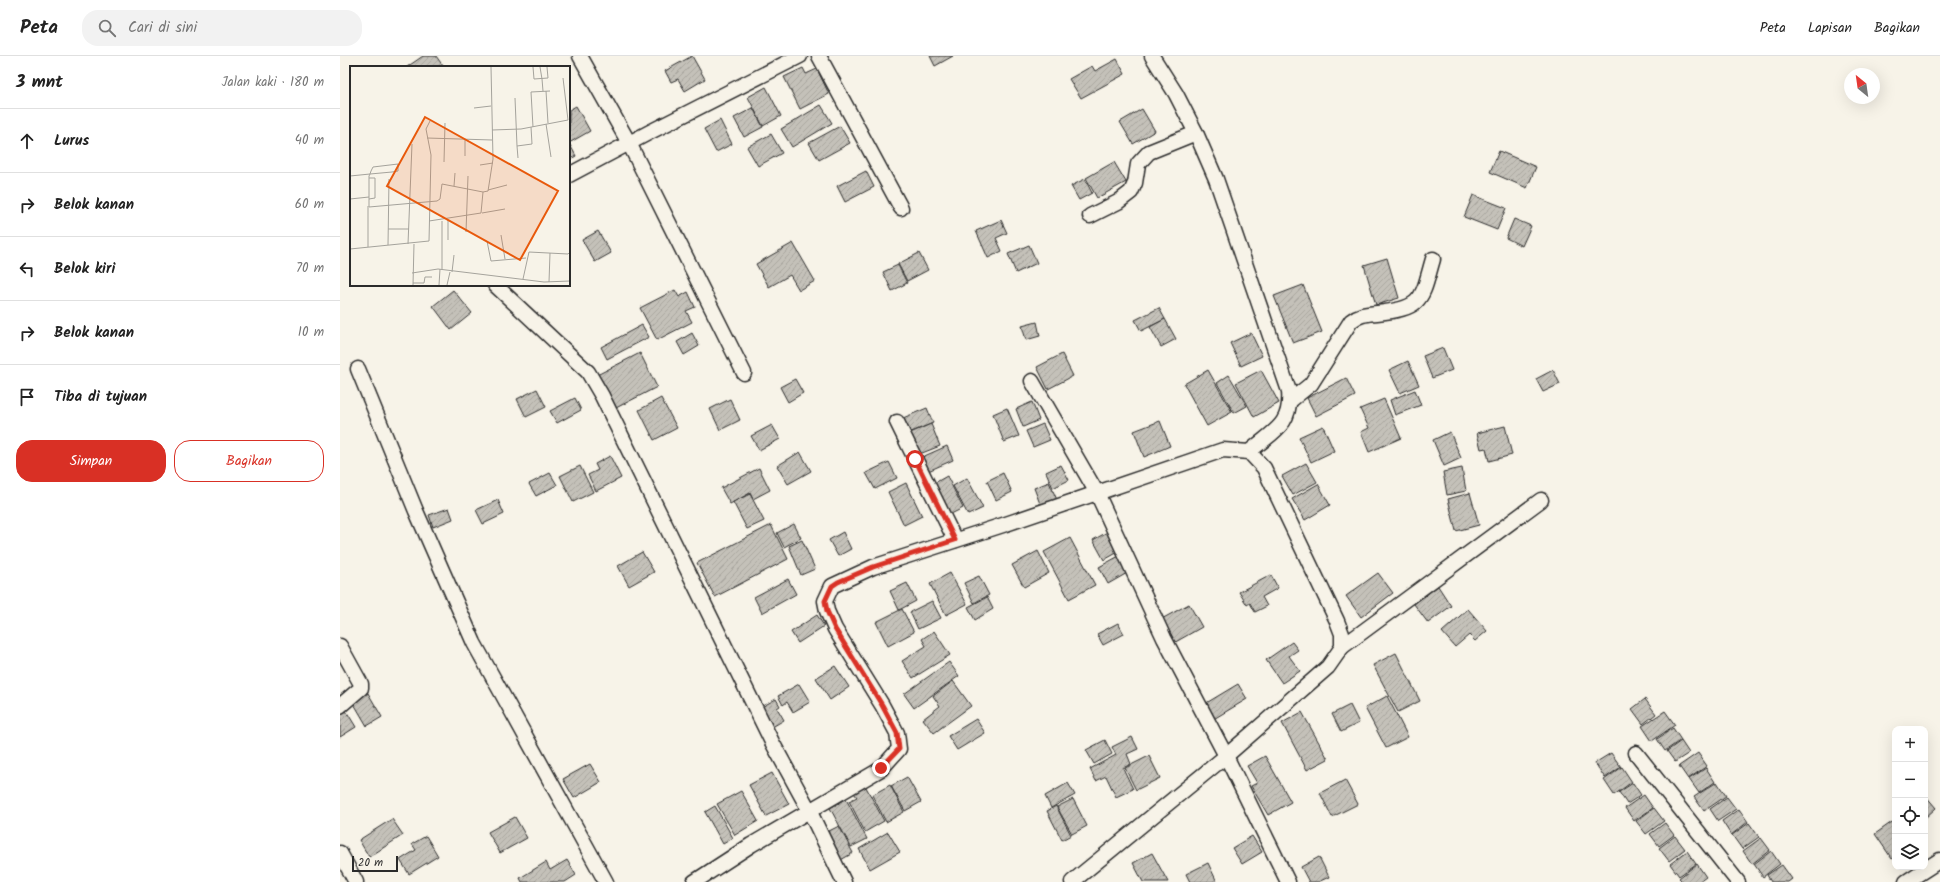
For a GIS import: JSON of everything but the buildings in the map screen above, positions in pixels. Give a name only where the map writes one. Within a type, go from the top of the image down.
[{"type":"street","points":[[580,56],[629,143],[744,373]]},
{"type":"street","points":[[570,174],[800,56]]},
{"type":"street","points":[[819,56],[901,208]]},
{"type":"street","points":[[1152,56],[1176,94],[1196,133],[1216,179],[1290,390],[1290,411],[1282,424],[1249,452]]},
{"type":"street","points":[[1090,216],[1118,202],[1131,192],[1135,183],[1138,164],[1149,152],[1196,133]]},
{"type":"street","points":[[1290,401],[1311,384],[1351,321],[1357,316],[1404,309],[1418,302],[1423,294],[1433,259]]},
{"type":"street","points":[[497,286],[588,372],[602,396],[772,742],[809,810],[844,882]]},
{"type":"street","points":[[358,370],[416,511],[474,643],[606,882]]},
{"type":"street","points":[[1032,381],[1097,493],[1164,638],[1226,756],[1288,882]]},
{"type":"street","points":[[897,422],[955,540]]},
{"type":"street","points":[[694,882],[751,845],[881,768],[899,749],[897,733],[882,705],[835,629],[827,611],[825,601],[832,586],[873,567],[1223,450],[1249,452],[1264,468],[1337,621],[1342,634],[1342,648]]},
{"type":"street","points":[[1073,882],[1226,756],[1328,666],[1342,648],[1541,500]]},
{"type":"street","points":[[340,646],[361,684],[361,688],[340,706]]},
{"type":"street","points":[[1636,753],[1738,882]]},
{"type":"street","points":[[340,853],[356,882]]},
{"type":"street","points":[[1906,882],[1940,860]]},
{"type":"route","points":[[881,768],[899,749],[897,733],[882,705],[835,629],[827,611],[825,601],[832,586],[838,582],[873,567],[955,540],[915,459]]}]
